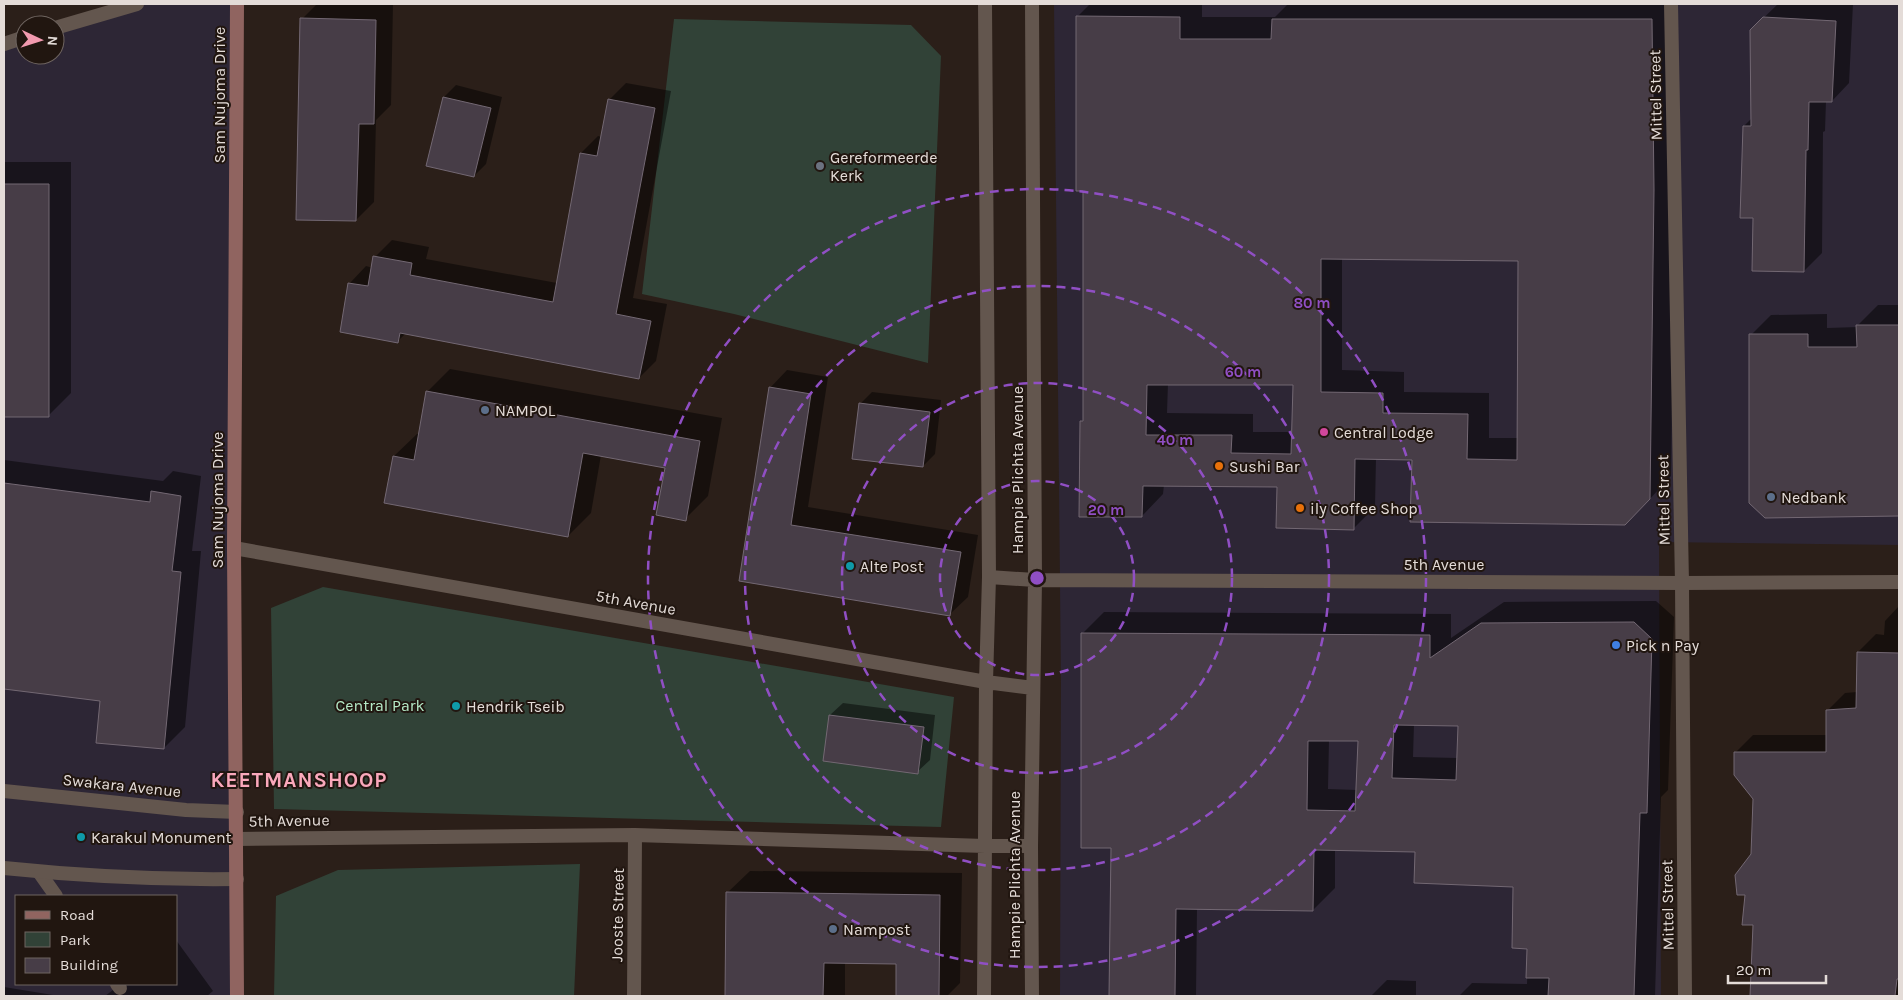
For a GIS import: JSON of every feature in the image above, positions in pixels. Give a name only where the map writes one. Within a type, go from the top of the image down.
[{"type":"main road","name":"Sam Nujoma Drive","points":[[237,4],[234,548],[237,996]]},
{"type":"street","points":[[65,25],[137,4]]},
{"type":"street","name":"Hampie Plichta Avenue","points":[[984,996],[986,682],[989,577],[985,4]]},
{"type":"street","name":"Hampie Plichta Avenue","points":[[1032,4],[1035,580],[1031,846],[1032,996]]},
{"type":"street","name":"Mittel Street","points":[[1671,4],[1682,583],[1686,996]]},
{"type":"street","name":"5th Avenue","points":[[234,548],[986,682],[1033,688]]},
{"type":"street","name":"5th Avenue","points":[[989,577],[1035,580],[1682,583],[1899,582]]},
{"type":"street","name":"Swakara Avenue","points":[[4,791],[186,810],[237,812]]},
{"type":"street","name":"5th Avenue","points":[[237,838],[635,835],[1031,846]]},
{"type":"street","name":"Jooste Street","points":[[634,996],[635,835]]},
{"type":"street","points":[[4,868],[39,872],[188,879],[237,879]]},
{"type":"street","points":[[39,872],[55,895]]},
{"type":"shaded area","points":[[137,4],[237,4],[237,996],[4,996],[4,44],[15,40],[15,65],[65,65],[65,25]]},
{"type":"shaded area","points":[[1054,4],[1899,4],[1899,545],[1659,542],[1661,996],[1060,996],[1061,681]]},
{"type":"green space","points":[[674,19],[911,25],[941,56],[928,363],[734,314],[642,294]]},
{"type":"green space","name":"Central Park","points":[[323,587],[954,697],[941,827],[274,809],[271,608]]},
{"type":"green space","points":[[580,864],[574,996],[274,996],[276,896],[338,870]]},
{"type":"building","points":[[1076,16],[1180,17],[1180,39],[1271,39],[1272,19],[1652,19],[1654,190],[1650,499],[1625,525],[1410,522],[1412,460],[1355,459],[1354,530],[1276,528],[1277,487],[1143,486],[1142,517],[1079,517],[1080,421],[1083,421],[1083,191],[1076,191]],"holes":[[[1321,259],[1518,261],[1517,460],[1467,459],[1468,414],[1383,413],[1383,393],[1321,392]],[[1147,385],[1293,385],[1291,454],[1231,453],[1232,435],[1146,435]]]},
{"type":"building","points":[[1763,17],[1836,21],[1832,102],[1809,102],[1808,150],[1806,150],[1804,272],[1752,271],[1753,218],[1740,218],[1743,126],[1751,126],[1750,30]]},
{"type":"building","points":[[300,18],[376,20],[374,124],[359,124],[356,221],[296,220]]},
{"type":"building","points":[[443,97],[491,108],[474,177],[426,166]]},
{"type":"building","points":[[608,99],[655,108],[616,314],[651,321],[639,379],[400,333],[398,343],[340,332],[348,283],[368,286],[373,256],[412,263],[410,275],[553,302],[580,153],[597,156]]},
{"type":"building","points":[[4,184],[49,184],[49,417],[4,417]]},
{"type":"building","points":[[1856,325],[1899,325],[1899,516],[1765,518],[1749,503],[1749,334],[1808,334],[1808,347],[1857,347]]},
{"type":"building","name":"Alte Post","points":[[769,387],[811,394],[791,525],[961,552],[950,616],[739,581]]},
{"type":"building","points":[[426,391],[700,441],[686,521],[656,515],[665,468],[583,453],[568,537],[384,503],[393,456],[414,460]]},
{"type":"building","points":[[859,403],[930,412],[923,467],[852,459]]},
{"type":"building","points":[[4,483],[150,502],[151,491],[181,496],[172,571],[181,572],[164,749],[96,743],[100,701],[4,689]]},
{"type":"building","points":[[1634,622],[1652,639],[1647,813],[1640,813],[1634,996],[1548,996],[1549,978],[1526,978],[1527,949],[1512,948],[1513,887],[1414,883],[1415,852],[1314,850],[1313,911],[1176,909],[1175,996],[1109,996],[1111,848],[1081,848],[1081,633],[1430,635],[1430,658],[1481,623]],"holes":[[[1394,725],[1458,726],[1456,780],[1392,778]],[[1308,741],[1358,741],[1355,811],[1307,810]]]},
{"type":"building","points":[[1857,652],[1899,653],[1899,979],[1897,979],[1895,996],[1750,996],[1753,925],[1742,925],[1745,895],[1737,895],[1735,875],[1751,854],[1753,799],[1734,775],[1734,752],[1826,752],[1826,710],[1856,708]]},
{"type":"building","points":[[829,715],[924,727],[918,774],[823,761]]},
{"type":"building","name":"Nampost","points":[[726,892],[940,895],[939,996],[896,996],[896,964],[824,963],[823,996],[725,996]]},
{"type":"place","name":"Gereformeerde Kerk","points":[[820,166]]},
{"type":"place","name":"NAMPOL","points":[[485,410]]},
{"type":"place","name":"Central Lodge","points":[[1324,432]]},
{"type":"place","name":"Sushi Bar","points":[[1219,466]]},
{"type":"place","name":"Nedbank","points":[[1771,497]]},
{"type":"place","name":"ily Coffee Shop","points":[[1300,508]]},
{"type":"place","name":"Alte Post","points":[[850,566]]},
{"type":"place","name":"Pick n Pay","points":[[1616,645]]},
{"type":"place","name":"Hendrik Tseib","points":[[456,706]]},
{"type":"place","name":"Karakul Monument","points":[[81,837]]},
{"type":"place","name":"Nampost","points":[[833,929]]},
{"type":"district","name":"KEETMANSHOOP","points":[[299,780]]}]
